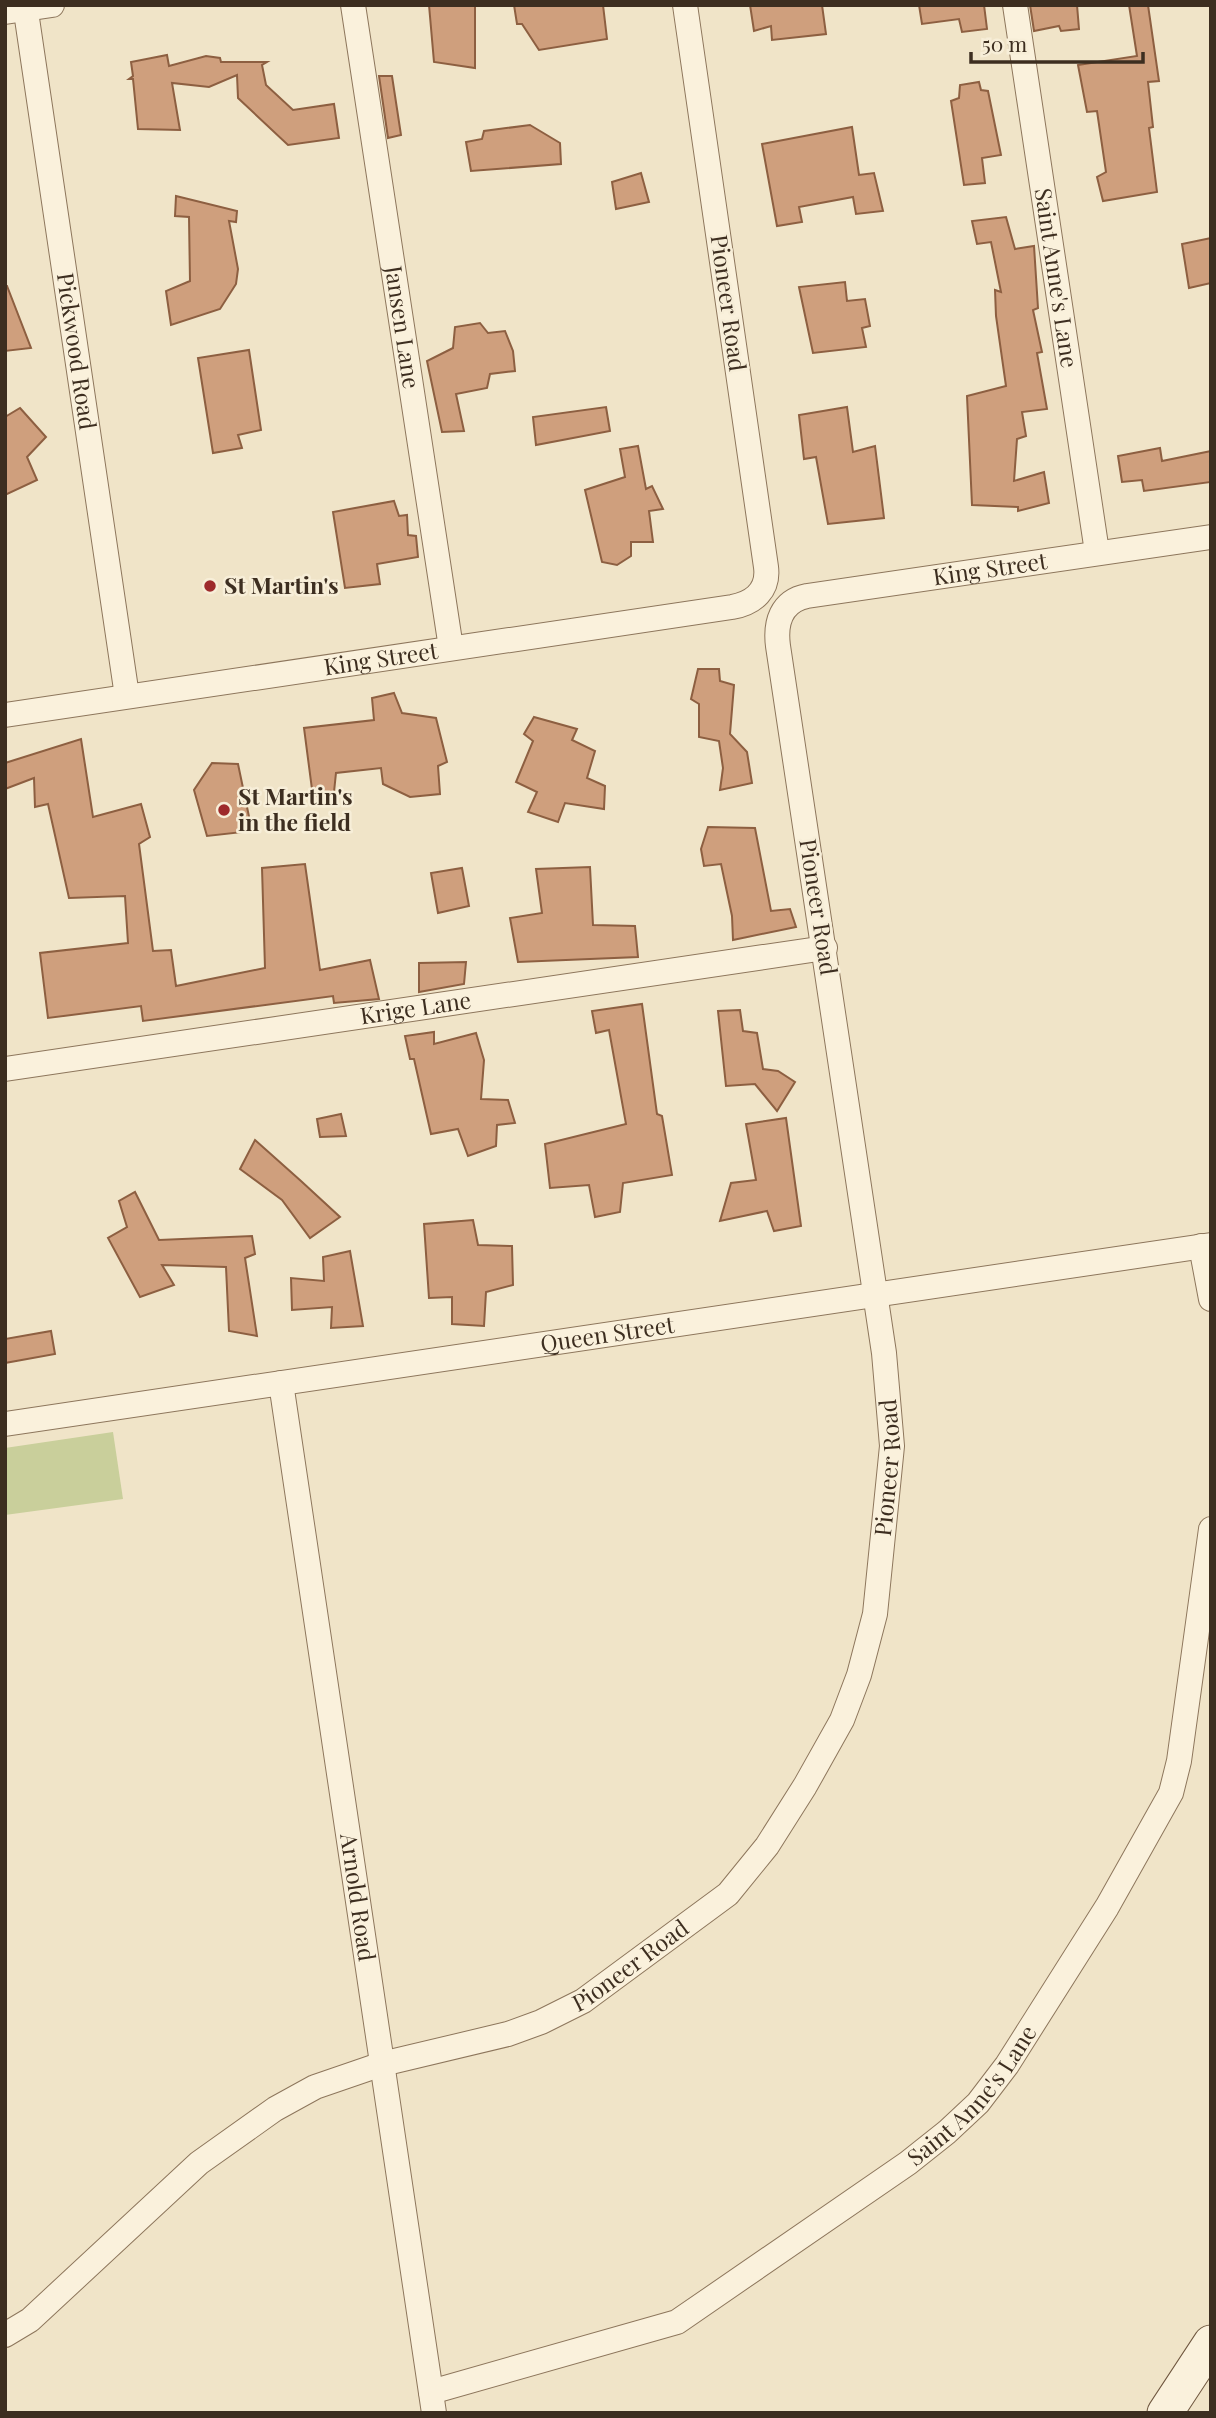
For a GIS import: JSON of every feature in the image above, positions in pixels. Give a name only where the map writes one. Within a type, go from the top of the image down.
[{"type":"main road","points":[[1166,2413],[1211,2343]]},
{"type":"street","points":[[19,9],[51,5]]},
{"type":"street","name":"Jansen Lane","points":[[353,5],[451,648]]},
{"type":"street","name":"Pioneer Road","points":[[685,5],[766,567],[766,582],[755,598]]},
{"type":"street","name":"Saint Anne's Lane","points":[[1015,5],[1097,552]]},
{"type":"street","name":"Pickwood Road","points":[[19,9],[127,696]]},
{"type":"street","name":"King Street","points":[[779,618],[795,599],[807,596],[1211,537]]},
{"type":"street","name":"King Street","points":[[5,715],[732,607],[755,598]]},
{"type":"street","name":"Pioneer Road","points":[[5,2336],[30,2320],[161,2196],[237,2134],[315,2087],[382,2064],[524,2029],[583,2001],[728,1894],[767,1846],[842,1720],[859,1675],[875,1614],[893,1439],[884,1353],[778,646],[779,618]]},
{"type":"street","name":"Krige Lane","points":[[5,1069],[825,948]]},
{"type":"street","points":[[1206,1246],[1211,1300]]},
{"type":"street","name":"Queen Street","points":[[5,1424],[873,1293],[1206,1246]]},
{"type":"street","name":"Arnold Road","points":[[281,1383],[433,2402]]},
{"type":"street","name":"Saint Anne's Lane","points":[[433,2402],[677,2322],[908,2163],[978,2103],[1007,2065],[1107,1907],[1171,1793],[1180,1752],[1211,1529]]},
{"type":"green space","points":[[113,1432],[123,1499],[5,1515],[5,1448]]},
{"type":"building","points":[[429,5],[475,5],[475,68],[434,62]]},
{"type":"building","points":[[514,5],[603,5],[607,39],[539,50],[522,24],[517,24]]},
{"type":"building","points":[[750,5],[822,5],[826,34],[772,40],[771,26],[754,31]]},
{"type":"building","points":[[919,5],[984,5],[987,29],[962,32],[959,19],[922,24]]},
{"type":"building","points":[[1030,5],[1077,5],[1079,29],[1061,31],[1059,26],[1034,31]]},
{"type":"building","points":[[1129,5],[1148,5],[1159,81],[1148,82],[1153,127],[1149,128],[1157,192],[1103,201],[1097,177],[1106,172],[1097,111],[1087,112],[1078,65],[1137,56]]},
{"type":"building","points":[[167,55],[169,66],[206,56],[220,58],[221,62],[267,62],[262,65],[266,85],[293,110],[334,104],[339,138],[288,145],[238,98],[237,75],[209,87],[172,83],[180,130],[138,129],[133,79],[129,79],[133,76],[131,62]]},
{"type":"building","points":[[379,76],[392,76],[401,135],[388,138]]},
{"type":"building","points":[[979,82],[981,90],[988,91],[1001,155],[982,158],[985,183],[964,185],[951,101],[959,98],[960,85]]},
{"type":"building","points":[[530,125],[560,143],[561,164],[471,171],[466,142],[482,139],[484,131]]},
{"type":"building","points":[[852,127],[859,175],[874,173],[883,211],[856,214],[853,197],[799,207],[802,222],[777,226],[762,144]]},
{"type":"building","points":[[641,173],[649,202],[616,209],[612,182]]},
{"type":"building","points":[[176,196],[237,211],[236,222],[229,221],[238,269],[236,284],[220,309],[171,325],[166,291],[190,281],[189,217],[175,216]]},
{"type":"building","points":[[1006,217],[1015,249],[1034,246],[1038,308],[1033,310],[1042,352],[1037,353],[1047,409],[1022,412],[1026,436],[1017,439],[1014,481],[1044,472],[1049,503],[1018,511],[1018,507],[972,505],[967,396],[1006,386],[995,290],[1001,292],[991,242],[977,244],[972,221]]},
{"type":"building","points":[[1211,238],[1211,283],[1189,288],[1182,244]]},
{"type":"building","points":[[845,282],[847,301],[865,299],[870,326],[862,328],[866,347],[813,353],[799,287]]},
{"type":"building","points":[[7,286],[31,348],[5,351]]},
{"type":"building","points":[[480,323],[488,333],[505,331],[513,351],[515,371],[490,374],[487,388],[456,394],[464,431],[442,432],[427,361],[453,348],[455,327]]},
{"type":"building","points":[[249,350],[261,430],[238,435],[242,448],[213,453],[198,358]]},
{"type":"building","points":[[606,407],[610,431],[536,445],[533,417]]},
{"type":"building","points":[[847,407],[853,452],[875,446],[884,518],[828,524],[816,457],[804,459],[799,415]]},
{"type":"building","points":[[20,408],[46,437],[27,457],[37,480],[5,495],[5,417]]},
{"type":"building","points":[[638,446],[646,489],[652,486],[663,509],[649,511],[653,542],[631,542],[631,556],[617,565],[602,562],[585,490],[625,477],[620,449]]},
{"type":"building","points":[[1160,448],[1162,461],[1211,451],[1211,482],[1144,491],[1142,480],[1122,482],[1118,456]]},
{"type":"building","points":[[394,501],[399,516],[407,515],[408,535],[416,536],[418,557],[377,564],[380,584],[345,588],[333,512]]},
{"type":"building","points":[[698,669],[719,669],[720,681],[734,685],[730,734],[747,752],[752,783],[720,790],[723,768],[719,741],[699,737],[699,704],[691,699]]},
{"type":"building","points":[[394,693],[402,713],[436,718],[447,762],[438,766],[440,794],[410,797],[383,784],[381,768],[336,773],[334,792],[313,797],[304,728],[374,720],[372,698]]},
{"type":"building","points":[[534,717],[577,729],[572,740],[595,751],[587,778],[605,786],[604,809],[565,803],[558,822],[528,812],[537,792],[516,782],[533,741],[524,734]]},
{"type":"building","points":[[81,739],[93,817],[141,804],[150,837],[139,844],[153,951],[171,950],[176,986],[265,968],[262,868],[305,864],[320,970],[370,960],[379,999],[334,1003],[333,996],[143,1021],[141,1006],[48,1018],[40,953],[128,943],[125,896],[69,898],[48,804],[35,807],[34,778],[5,789],[5,763]]},
{"type":"building","name":"St Martin's in the field","points":[[212,763],[238,764],[252,831],[207,836],[194,790]]},
{"type":"building","points":[[708,827],[755,828],[771,911],[790,909],[796,927],[733,940],[732,916],[721,864],[704,866],[701,849]]},
{"type":"building","points":[[590,867],[593,925],[635,926],[638,957],[518,962],[510,918],[542,913],[536,869]]},
{"type":"building","points":[[462,868],[469,906],[438,913],[431,873]]},
{"type":"building","points":[[466,962],[464,984],[419,992],[419,963]]},
{"type":"building","points":[[642,1004],[657,1114],[662,1116],[672,1175],[623,1183],[620,1212],[595,1217],[589,1185],[550,1188],[545,1144],[626,1124],[609,1030],[596,1033],[592,1011]]},
{"type":"building","points":[[740,1010],[743,1031],[757,1033],[763,1069],[778,1071],[795,1082],[777,1111],[755,1084],[726,1086],[718,1011]]},
{"type":"building","points":[[434,1032],[434,1044],[476,1033],[484,1060],[481,1099],[508,1100],[515,1123],[497,1125],[496,1146],[468,1156],[458,1129],[431,1134],[414,1059],[410,1059],[405,1036]]},
{"type":"building","points":[[341,1114],[346,1136],[320,1137],[317,1119]]},
{"type":"building","points":[[786,1118],[801,1226],[774,1231],[767,1211],[720,1221],[731,1183],[756,1180],[746,1124]]},
{"type":"building","points":[[255,1140],[340,1217],[310,1238],[282,1200],[240,1169]]},
{"type":"building","points":[[135,1192],[159,1240],[252,1236],[255,1254],[245,1258],[257,1336],[229,1331],[226,1267],[162,1265],[174,1285],[140,1297],[108,1238],[127,1227],[119,1201]]},
{"type":"building","points":[[473,1220],[478,1245],[512,1246],[513,1285],[486,1292],[484,1326],[452,1324],[452,1297],[429,1298],[424,1224]]},
{"type":"building","points":[[350,1251],[363,1326],[331,1328],[332,1307],[292,1310],[291,1278],[324,1281],[323,1257]]},
{"type":"building","points":[[51,1331],[55,1354],[5,1363],[5,1339]]},
{"type":"place","name":"St Martin's","points":[[210,586]]},
{"type":"place","name":"St Martin's in the field","points":[[224,810]]}]
